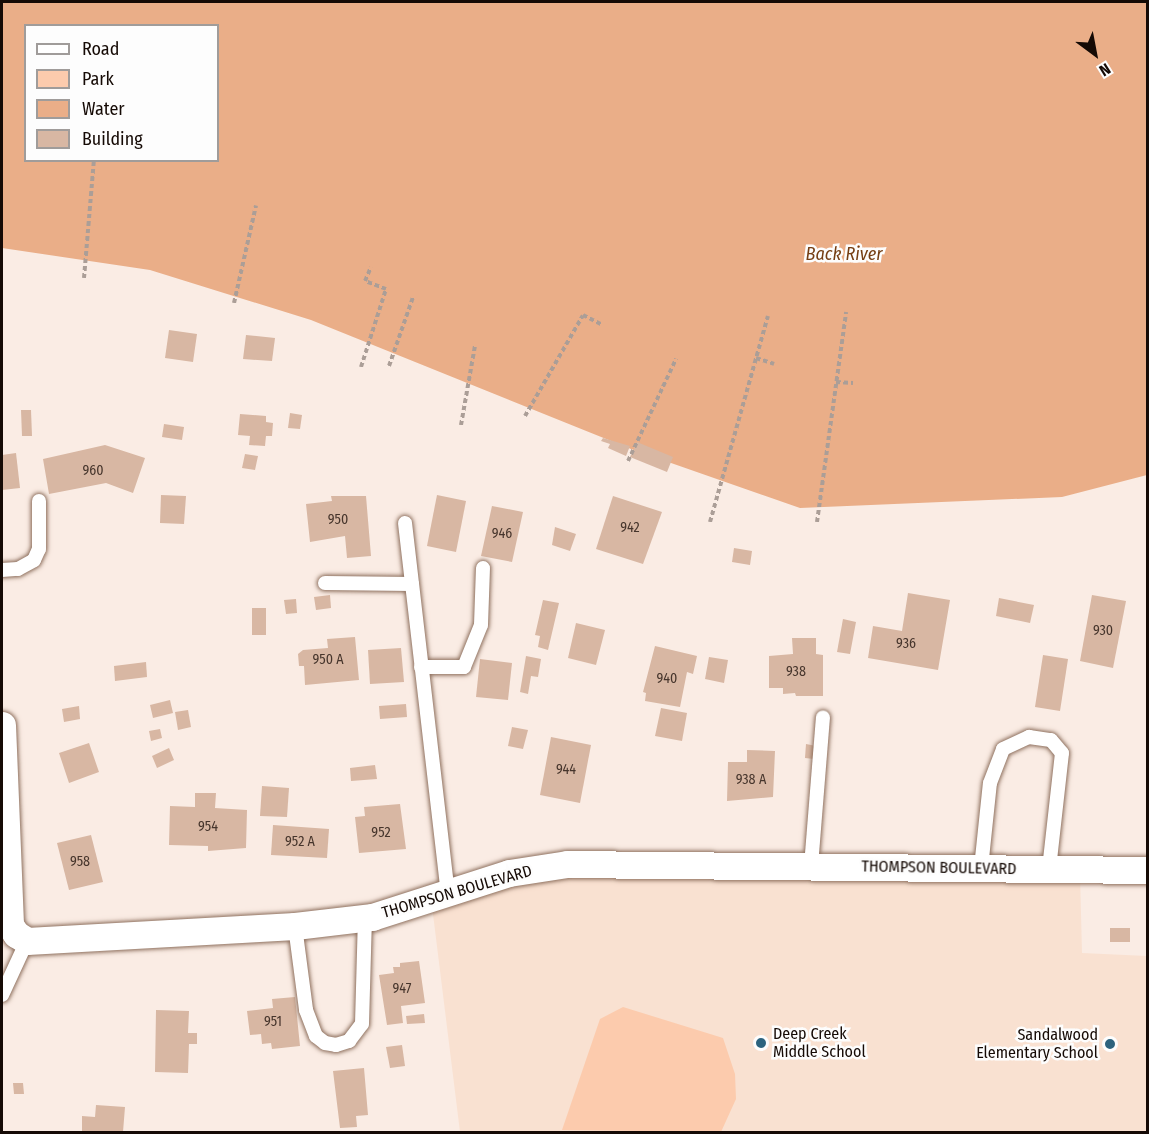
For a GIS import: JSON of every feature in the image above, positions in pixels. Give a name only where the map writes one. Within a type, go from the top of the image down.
[{"type":"street","points":[[2,725],[10,925],[16,934],[27,941]]},
{"type":"street","name":"THOMPSON BOULEVARD","points":[[27,941],[295,926],[365,918],[509,873],[567,864],[1148,870]]},
{"type":"lane","points":[[2,570],[18,569],[34,560],[39,549],[39,501]]},
{"type":"lane","points":[[405,523],[448,892]]},
{"type":"lane","points":[[421,667],[464,667],[481,625],[483,568]]},
{"type":"lane","points":[[325,583],[412,584]]},
{"type":"lane","points":[[811,867],[823,717]]},
{"type":"lane","points":[[981,868],[990,783],[1003,749],[1029,737],[1051,740],[1062,753],[1049,869]]},
{"type":"lane","points":[[295,926],[306,1010],[316,1036],[325,1043],[336,1045],[349,1041],[362,1024],[365,918]]},
{"type":"lane","points":[[2,995],[27,941]]},
{"type":"path","points":[[84,278],[94,162]]},
{"type":"path","points":[[234,303],[256,205]]},
{"type":"path","points":[[361,367],[386,289],[365,281],[371,267]]},
{"type":"path","points":[[389,366],[413,297]]},
{"type":"path","points":[[817,522],[846,312]]},
{"type":"path","points":[[525,416],[583,315],[603,325]]},
{"type":"path","points":[[710,522],[768,316]]},
{"type":"path","points":[[461,425],[475,346]]},
{"type":"path","points":[[756,358],[774,364]]},
{"type":"path","points":[[628,461],[676,359]]},
{"type":"path","points":[[836,382],[853,383]]},
{"type":"shaded area","name":"Deep Creek Middle School","points":[[577,869],[1080,874],[1082,953],[1147,956],[1147,1132],[460,1132],[432,906]]},
{"type":"green space","points":[[623,1007],[723,1038],[735,1074],[736,1099],[721,1132],[562,1130],[600,1019]]},
{"type":"water","name":"Back River","points":[[2,2],[1147,2],[1147,475],[1062,497],[800,508],[631,449],[311,320],[150,270],[2,248]]},
{"type":"building","points":[[169,330],[197,334],[193,362],[165,358]]},
{"type":"building","points":[[246,335],[275,338],[272,361],[243,359]]},
{"type":"building","points":[[21,410],[31,410],[32,436],[22,436]]},
{"type":"building","points":[[290,413],[302,415],[300,429],[288,428]]},
{"type":"building","points":[[240,414],[266,416],[266,422],[273,423],[272,436],[266,436],[265,446],[249,445],[250,436],[238,435]]},
{"type":"building","points":[[164,424],[184,427],[182,440],[162,437]]},
{"type":"building","points":[[603,438],[630,446],[626,456],[608,448],[610,444],[601,441]]},
{"type":"building","points":[[637,442],[673,457],[667,472],[630,457]]},
{"type":"building","points":[[105,445],[145,458],[133,493],[106,483],[49,494],[43,459]]},
{"type":"building","points":[[16,453],[20,488],[2,490],[2,455]]},
{"type":"building","points":[[245,454],[258,456],[255,470],[242,468]]},
{"type":"building","points":[[161,495],[186,496],[184,524],[160,523]]},
{"type":"building","points":[[437,495],[466,501],[456,552],[427,546]]},
{"type":"building","points":[[331,496],[366,496],[371,556],[347,558],[345,536],[310,542],[306,504],[332,501]]},
{"type":"building","points":[[613,496],[662,512],[643,564],[596,549]]},
{"type":"building","points":[[492,506],[523,512],[512,562],[481,556]]},
{"type":"building","points":[[555,527],[576,534],[570,551],[552,545]]},
{"type":"building","points":[[734,548],[752,551],[750,565],[732,562]]},
{"type":"building","points":[[908,593],[950,600],[938,670],[868,658],[873,626],[902,631]]},
{"type":"building","points":[[330,595],[331,608],[316,610],[314,597]]},
{"type":"building","points":[[1092,595],[1126,601],[1113,668],[1080,661]]},
{"type":"building","points":[[999,598],[1034,605],[1030,623],[996,616]]},
{"type":"building","points":[[296,599],[297,613],[286,614],[284,600]]},
{"type":"building","points":[[543,600],[559,603],[548,650],[538,647],[540,636],[535,635]]},
{"type":"building","points":[[252,608],[266,608],[266,635],[252,635]]},
{"type":"building","points":[[843,619],[856,622],[850,654],[837,652]]},
{"type":"building","points":[[576,623],[605,630],[596,665],[568,658]]},
{"type":"building","points":[[355,637],[359,680],[305,685],[304,666],[299,666],[298,654],[303,650],[328,648],[327,639]]},
{"type":"building","points":[[792,638],[816,638],[816,654],[823,655],[823,696],[796,696],[795,693],[783,694],[783,688],[769,688],[769,656],[793,654]]},
{"type":"building","points":[[655,646],[697,656],[693,674],[687,672],[680,707],[645,701],[646,693],[643,692]]},
{"type":"building","points":[[401,648],[404,682],[370,684],[368,650]]},
{"type":"building","points":[[1043,655],[1068,659],[1060,711],[1035,707]]},
{"type":"building","points":[[526,656],[541,659],[538,677],[531,676],[528,694],[520,692]]},
{"type":"building","points":[[709,657],[728,660],[724,683],[705,679]]},
{"type":"building","points":[[480,659],[512,663],[508,700],[476,697]]},
{"type":"building","points":[[146,662],[147,677],[115,681],[114,666]]},
{"type":"building","points":[[170,700],[173,713],[153,718],[150,705]]},
{"type":"building","points":[[406,704],[407,717],[380,719],[379,706]]},
{"type":"building","points":[[79,706],[80,719],[64,722],[62,709]]},
{"type":"building","points":[[661,708],[687,713],[682,741],[655,736]]},
{"type":"building","points":[[188,710],[191,727],[178,730],[175,712]]},
{"type":"building","points":[[512,727],[528,730],[523,749],[508,746]]},
{"type":"building","points":[[160,729],[162,738],[151,741],[149,731]]},
{"type":"building","points":[[551,737],[591,745],[580,803],[540,795]]},
{"type":"building","points":[[89,743],[99,772],[69,783],[59,753]]},
{"type":"building","points":[[806,744],[816,746],[814,759],[805,758]]},
{"type":"building","points":[[169,748],[174,760],[157,768],[152,756]]},
{"type":"building","points":[[747,750],[775,751],[773,797],[727,801],[728,762],[747,762]]},
{"type":"building","points":[[375,765],[377,779],[351,781],[350,768]]},
{"type":"building","points":[[262,786],[289,788],[287,817],[260,816]]},
{"type":"building","points":[[195,793],[216,793],[215,808],[247,810],[246,848],[208,851],[208,846],[169,845],[170,806],[195,807]]},
{"type":"building","points":[[400,804],[406,849],[359,853],[355,817],[365,816],[364,807]]},
{"type":"building","points":[[273,825],[329,829],[327,858],[271,855]]},
{"type":"building","points":[[91,835],[103,882],[69,890],[57,843]]},
{"type":"building","points":[[1110,928],[1130,928],[1130,942],[1110,942]]},
{"type":"building","points":[[419,961],[425,1003],[401,1006],[403,1023],[387,1025],[379,975],[394,973],[393,967],[400,967],[400,963]]},
{"type":"building","points":[[295,997],[300,1046],[272,1049],[271,1043],[262,1044],[261,1034],[250,1035],[247,1011],[273,1008],[272,999]]},
{"type":"building","points":[[156,1010],[189,1011],[188,1033],[197,1033],[197,1044],[189,1044],[188,1073],[155,1072]]},
{"type":"building","points":[[424,1014],[425,1023],[407,1024],[406,1016]]},
{"type":"building","points":[[402,1045],[405,1066],[390,1068],[386,1047]]},
{"type":"building","points":[[364,1068],[368,1115],[356,1116],[357,1127],[340,1128],[333,1071]]},
{"type":"building","points":[[13,1083],[23,1083],[24,1094],[14,1094]]},
{"type":"building","points":[[96,1105],[125,1107],[123,1132],[82,1132],[82,1116],[95,1117]]},
{"type":"place","name":"Deep Creek Middle School","points":[[761,1043]]},
{"type":"place","name":"Sandalwood Elementary School","points":[[1110,1044]]}]
